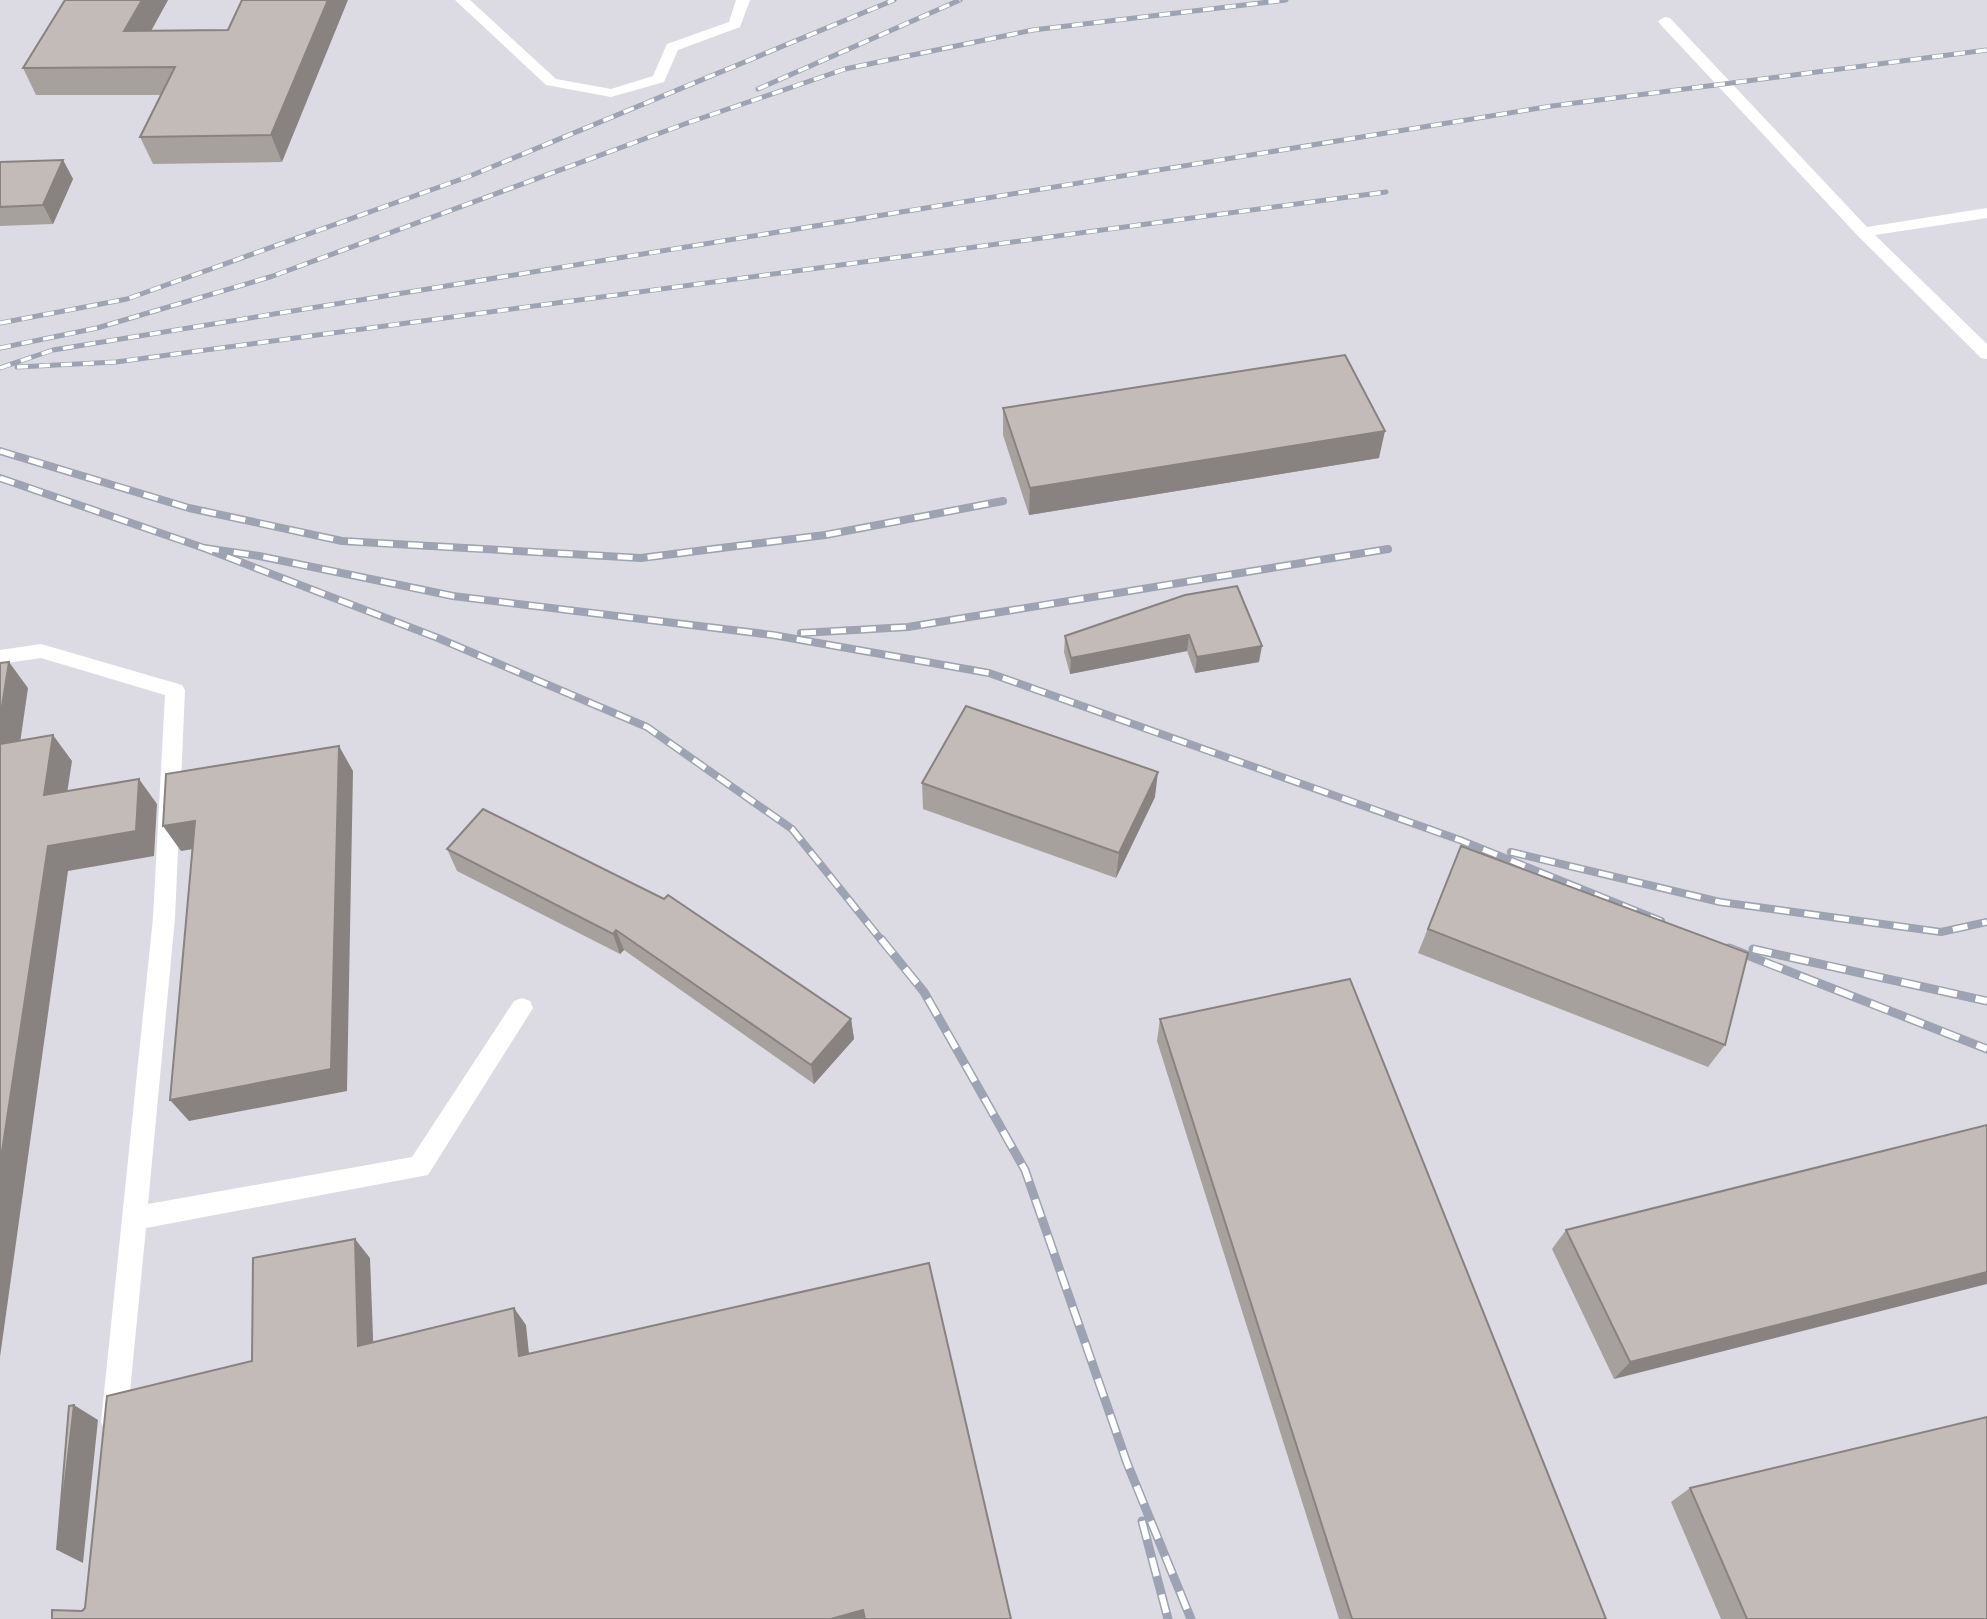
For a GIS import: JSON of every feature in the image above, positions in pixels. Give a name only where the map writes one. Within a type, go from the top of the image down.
[{"type":"lane","points":[[462,0],[551,82],[611,93],[659,79],[672,47],[735,24],[743,0]]},
{"type":"lane","points":[[1665,21],[1863,232],[1984,348]]},
{"type":"lane","points":[[1863,232],[1987,213]]},
{"type":"lane","points":[[0,657],[41,651],[175,690],[164,918],[112,1439]]},
{"type":"lane","points":[[134,1217],[419,1167],[522,1008]]},
{"type":"shaded area","points":[[0,0],[1987,0],[1987,1619],[0,1619]]},
{"type":"building","points":[[65,0],[142,0],[124,31],[228,30],[242,0],[328,0],[271,135],[140,137],[175,67],[23,68]]},
{"type":"building","points":[[63,160],[43,205],[0,207],[0,162]]},
{"type":"building","points":[[1345,355],[1385,431],[1030,488],[1003,408]]},
{"type":"building","points":[[1237,586],[1262,646],[1197,657],[1189,635],[1071,658],[1065,636],[1185,595]]},
{"type":"building","points":[[9,662],[0,719],[0,663]]},
{"type":"building","points":[[966,706],[1158,772],[1119,853],[922,783]]},
{"type":"building","points":[[53,735],[44,795],[139,779],[136,831],[48,846],[0,1165],[0,744]]},
{"type":"building","points":[[339,746],[331,1069],[170,1100],[195,821],[163,826],[166,774]]},
{"type":"building","points":[[483,809],[664,899],[668,895],[851,1019],[811,1065],[616,930],[613,934],[447,849]]},
{"type":"building","points":[[1461,846],[1748,953],[1725,1045],[1428,929]]},
{"type":"building","points":[[1350,979],[1606,1619],[1352,1619],[1160,1019]]},
{"type":"building","points":[[1987,1125],[1987,1272],[1630,1362],[1566,1230]]},
{"type":"building","points":[[355,1239],[358,1346],[514,1308],[519,1356],[929,1263],[1011,1619],[865,1619],[863,1610],[831,1619],[52,1619],[52,1610],[82,1611],[85,1608],[107,1396],[252,1361],[253,1258]]},
{"type":"building","points":[[74,1405],[57,1550],[69,1406]]},
{"type":"building","points":[[1987,1417],[1987,1619],[1747,1619],[1690,1488]]},
{"type":"railway","points":[[0,323],[127,299],[470,176],[894,0]]},
{"type":"railway","points":[[758,89],[960,0]]},
{"type":"railway","points":[[0,348],[97,328],[273,276],[690,122],[845,69],[1033,30],[1286,0]]},
{"type":"railway","points":[[0,368],[53,350],[1552,106],[1987,50]]},
{"type":"railway","points":[[17,367],[116,362],[1386,192]]},
{"type":"railway","points":[[0,451],[189,508],[342,541],[641,558],[825,535],[1003,501]]},
{"type":"railway","points":[[0,478],[204,548]]},
{"type":"railway","points":[[204,548],[259,556],[453,596],[773,635],[989,673],[1460,840],[1661,921]]},
{"type":"railway","points":[[204,548],[438,638],[647,727],[792,829],[882,941]]},
{"type":"railway","points":[[801,633],[908,627],[1388,549]]},
{"type":"railway","points":[[1511,852],[1720,902],[1941,932],[1987,922]]},
{"type":"railway","points":[[881,939],[924,992],[1025,1170],[1127,1463],[1191,1619]]},
{"type":"railway","points":[[1729,948],[1987,1049]]},
{"type":"railway","points":[[1753,949],[1987,1001]]},
{"type":"railway","points":[[1142,1521],[1168,1619]]}]
